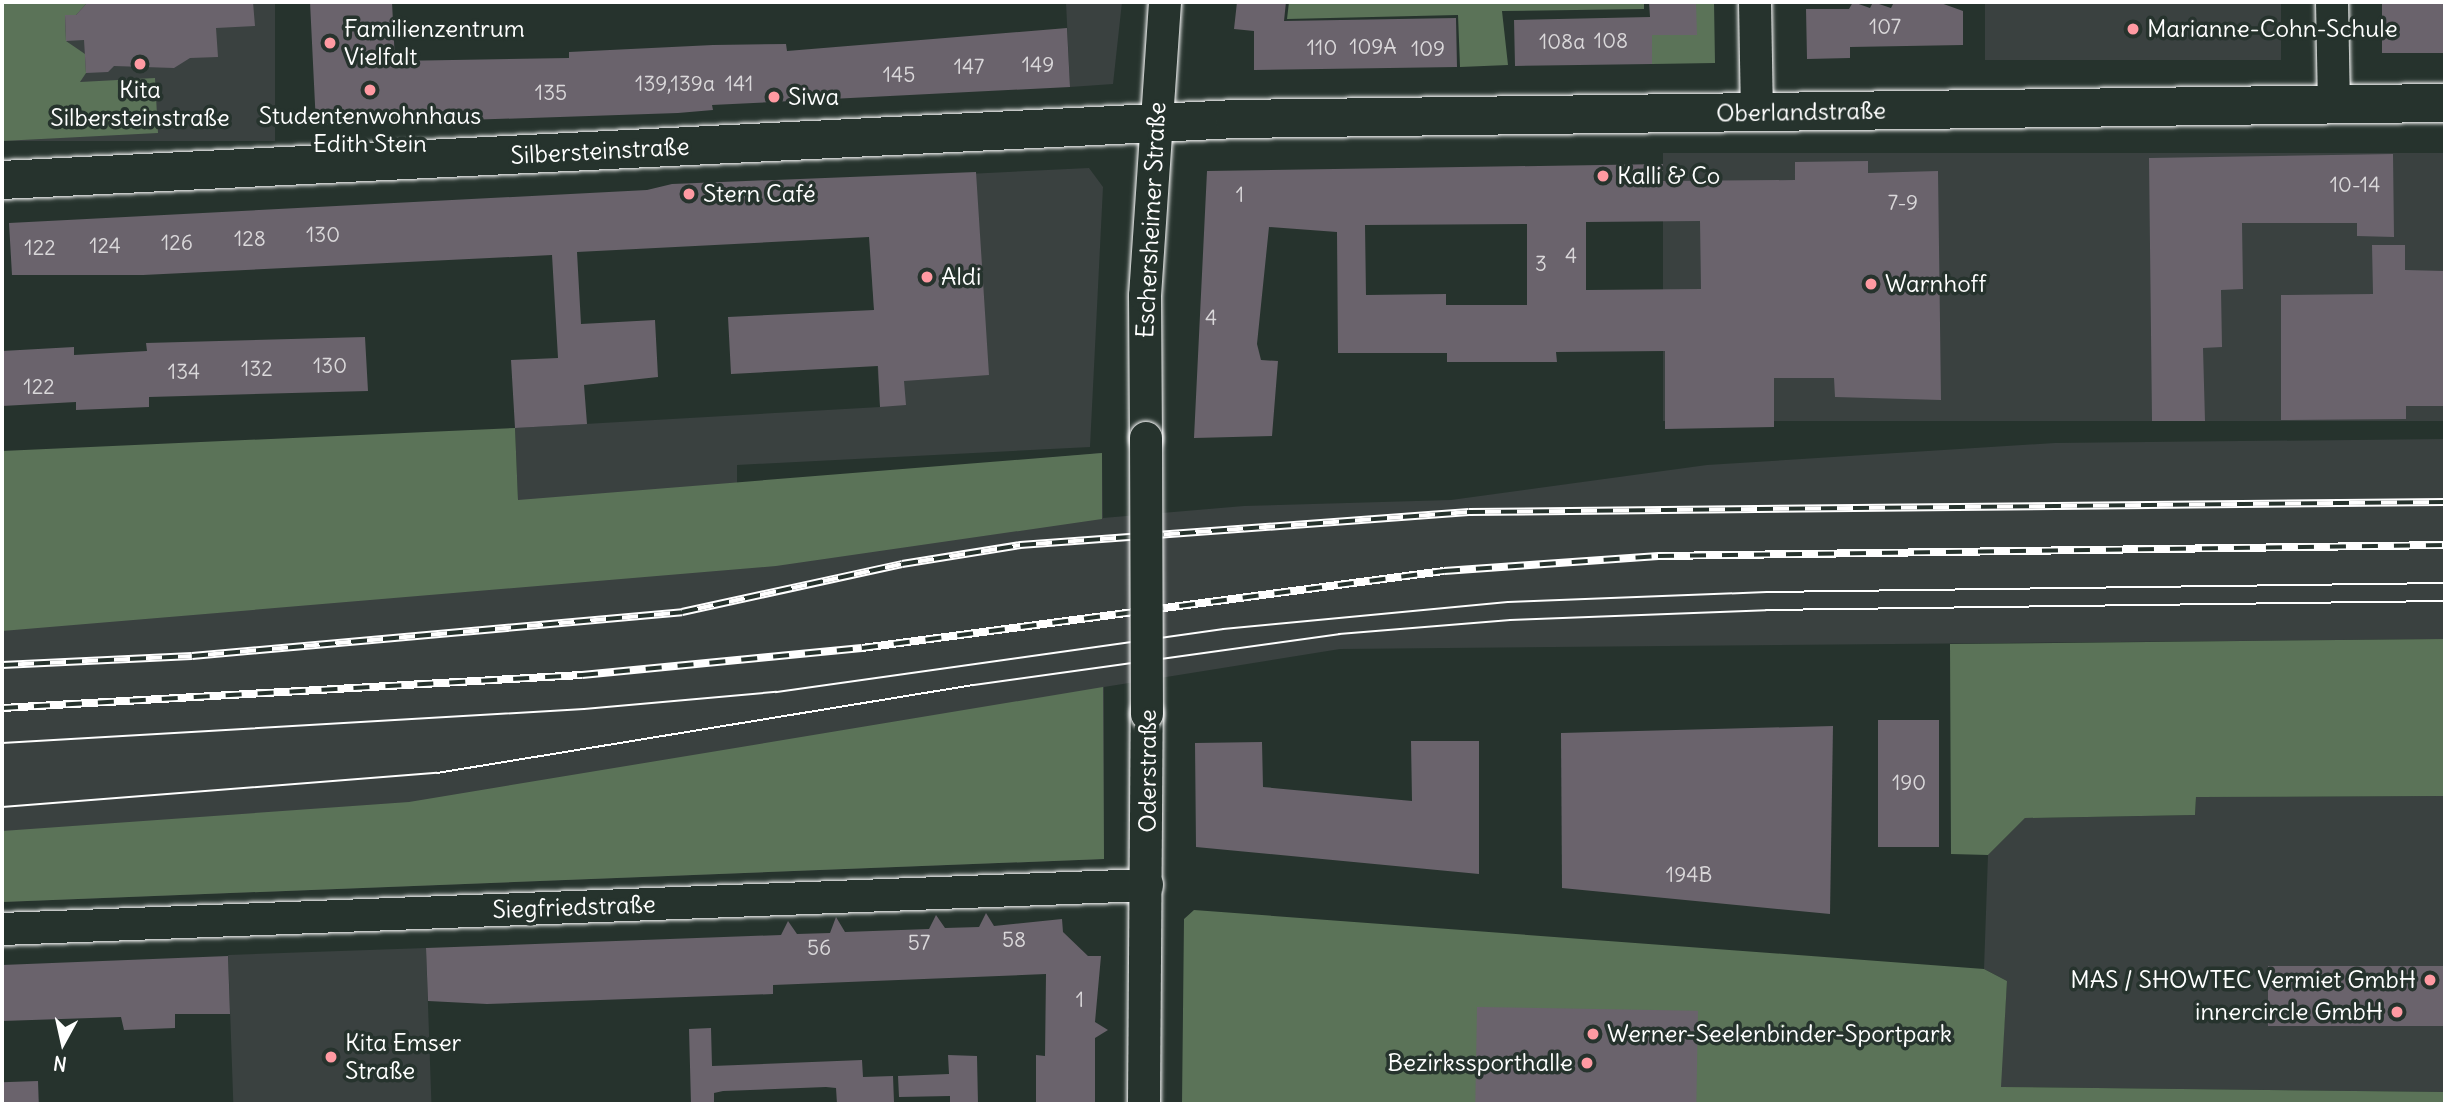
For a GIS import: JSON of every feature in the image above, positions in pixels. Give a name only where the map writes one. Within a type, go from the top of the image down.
[{"type":"street","name":"Eschersheimer Straße","points":[[1146,439],[1145,296],[1166,2]]},
{"type":"street","points":[[1755,2],[1757,112]]},
{"type":"street","points":[[2332,2],[2334,105]]},
{"type":"street","name":"Oberlandstraße","points":[[1157,122],[2445,103]]},
{"type":"street","name":"Silbersteinstraße","points":[[2,180],[1157,122]]},
{"type":"street","name":"Oderstraße","points":[[1144,1104],[1147,885],[1146,439]]},
{"type":"street","name":"Siegfriedstraße","points":[[2,929],[1147,885]]},
{"type":"shaded area","name":"Kita Silbersteinstraße","points":[[2,2],[275,2],[275,141],[2,141]]},
{"type":"shaded area","points":[[1066,2],[1122,2],[1113,84],[1070,87]]},
{"type":"shaded area","name":"Marianne-Cohn-Schule","points":[[1985,2],[2281,2],[2281,60],[1985,60]]},
{"type":"shaded area","points":[[1663,153],[2445,153],[2445,421],[1663,421]]},
{"type":"shaded area","points":[[1089,168],[1103,187],[1090,447],[737,465],[737,486],[1102,453],[1103,518],[1244,506],[1451,500],[1707,465],[2055,443],[2445,439],[2445,639],[1340,649],[1104,687],[1104,859],[2,902],[2,543],[518,500],[515,428],[880,407],[866,179]]},
{"type":"shaded area","points":[[2443,796],[2445,1092],[2000,1087],[2007,981],[1984,969],[1988,855],[2025,818],[2195,815],[2196,797]]},
{"type":"shaded area","name":"Kita Emser Straße","points":[[426,948],[431,1104],[233,1104],[228,955]]},
{"type":"green space","points":[[2,2],[88,2],[76,15],[65,16],[66,41],[85,54],[86,73],[80,82],[155,78],[158,133],[2,141]]},
{"type":"green space","points":[[1289,2],[1644,2],[1644,9],[1502,11],[1508,65],[1460,67],[1458,15],[1287,19]]},
{"type":"green space","points":[[1696,2],[1714,2],[1715,63],[1652,64],[1652,35],[1696,35]]},
{"type":"green space","points":[[515,428],[518,500],[1102,453],[1102,519],[776,566],[2,631],[2,451]]},
{"type":"green space","points":[[2445,639],[2445,813],[2443,796],[2196,797],[2195,815],[2025,818],[1988,855],[1951,854],[1950,644]]},
{"type":"green space","points":[[1103,687],[1104,859],[2,902],[2,831],[409,802]]},
{"type":"green space","name":"Werner-Seelenbinder-Sportpark","points":[[1194,910],[1984,969],[2007,981],[2001,1087],[2445,1092],[2445,1104],[1182,1104],[1184,919]]},
{"type":"building","points":[[88,2],[253,2],[255,26],[216,28],[218,57],[190,58],[174,68],[114,66],[108,72],[86,73],[84,40],[66,41],[65,15],[76,15]]},
{"type":"building","points":[[310,2],[392,2],[395,61],[569,58],[569,52],[713,45],[786,44],[787,51],[1067,28],[1070,87],[712,105],[713,110],[678,113],[316,125]]},
{"type":"building","points":[[1237,2],[1286,2],[1284,21],[1456,18],[1457,67],[1254,70],[1254,31],[1234,29]]},
{"type":"building","points":[[1649,2],[1696,2],[1697,35],[1652,35],[1652,64],[1515,66],[1514,20],[1650,17]]},
{"type":"building","points":[[1853,2],[1870,8],[1873,2],[1891,8],[1894,2],[1938,2],[1963,11],[1963,45],[1850,47],[1850,58],[1807,59],[1806,9],[1849,9]]},
{"type":"building","points":[[2382,2],[2445,2],[2445,53],[2382,53]]},
{"type":"building","points":[[2393,154],[2394,237],[2357,236],[2357,223],[2242,223],[2243,289],[2221,290],[2222,347],[2203,348],[2205,421],[2152,421],[2149,158]]},
{"type":"building","points":[[1868,161],[1868,173],[1938,171],[1941,400],[1835,397],[1834,378],[1774,378],[1774,427],[1665,429],[1665,351],[1556,352],[1557,362],[1447,362],[1447,353],[1338,353],[1337,232],[1269,227],[1257,344],[1261,360],[1278,361],[1272,436],[1194,438],[1207,171],[1663,164],[1663,181],[1795,180],[1795,162]],"holes":[[[1700,221],[1701,289],[1586,290],[1586,222]],[[1527,224],[1527,305],[1446,305],[1446,294],[1366,295],[1365,225]]]},
{"type":"building","points":[[976,172],[989,375],[904,381],[906,405],[880,407],[878,366],[731,374],[728,317],[874,310],[869,237],[577,252],[581,324],[655,320],[658,377],[584,385],[587,424],[515,428],[511,360],[558,358],[552,255],[143,275],[12,275],[9,223],[647,190],[672,184]]},
{"type":"building","points":[[2372,245],[2405,245],[2405,270],[2445,271],[2445,406],[2406,406],[2406,419],[2281,420],[2281,295],[2373,294]]},
{"type":"building","points":[[365,337],[368,391],[149,397],[149,407],[76,410],[76,402],[2,406],[2,351],[74,347],[74,355],[147,351],[146,343]]},
{"type":"building","points":[[1878,720],[1939,720],[1939,847],[1878,847]]},
{"type":"building","points":[[1833,726],[1830,914],[1562,888],[1561,733]]},
{"type":"building","points":[[1411,741],[1479,741],[1479,874],[1196,847],[1195,743],[1262,742],[1263,787],[1412,801]]},
{"type":"building","points":[[986,913],[994,926],[1062,919],[1063,932],[1088,956],[1101,956],[1095,1022],[1108,1030],[1095,1038],[1095,1104],[1036,1104],[1036,1055],[1045,1056],[1046,974],[773,985],[773,994],[487,1004],[428,1001],[426,948],[781,935],[788,921],[797,934],[830,933],[836,917],[845,932],[929,929],[936,915],[945,928],[979,927]]},
{"type":"building","points":[[228,956],[230,1014],[175,1014],[175,1028],[124,1030],[121,1017],[2,1021],[2,965]]},
{"type":"building","points":[[2268,966],[2445,966],[2445,1026],[2268,1026]]},
{"type":"building","name":"Bezirkssporthalle","points":[[1477,1007],[1698,1011],[1696,1104],[1475,1104]]},
{"type":"building","points":[[711,1028],[712,1066],[862,1060],[863,1077],[893,1076],[894,1102],[837,1104],[836,1088],[826,1087],[723,1091],[714,1093],[714,1104],[691,1104],[689,1029]]},
{"type":"building","points":[[948,1055],[977,1056],[978,1104],[950,1104],[950,1096],[899,1097],[898,1076],[949,1074]]},
{"type":"building","points":[[38,1081],[39,1104],[3,1104],[2,1082]]},
{"type":"tram line","points":[[2,743],[584,709],[776,692],[1223,629],[1508,602],[1767,592],[2445,583]]},
{"type":"tram line","points":[[2,807],[437,773],[973,685],[1339,634],[1510,620],[1766,610],[2445,601]]},
{"type":"railway","points":[[2,665],[192,656],[682,612],[902,564],[1020,545],[1469,512],[2445,502]]},
{"type":"railway","points":[[2,708],[582,675],[862,648],[1444,571],[1658,556],[2445,545]]},
{"type":"place","name":"Marianne-Cohn-Schule","points":[[2133,29]]},
{"type":"place","name":"Familienzentrum Vielfalt","points":[[330,43]]},
{"type":"place","name":"Kita Silbersteinstraße","points":[[140,64]]},
{"type":"place","name":"Studentenwohnhaus Edith Stein","points":[[370,90]]},
{"type":"place","name":"Siwa","points":[[774,97]]},
{"type":"place","name":"Kalli & Co","points":[[1603,176]]},
{"type":"place","name":"Stern Café","points":[[689,194]]},
{"type":"place","name":"Aldi","points":[[927,277]]},
{"type":"place","name":"Warnhoff","points":[[1871,284]]},
{"type":"place","name":"MAS / SHOWTEC Vermiet GmbH","points":[[2430,980]]},
{"type":"place","name":"innercircle GmbH","points":[[2397,1012]]},
{"type":"place","name":"Werner-Seelenbinder-Sportpark","points":[[1593,1034]]},
{"type":"place","name":"Kita Emser Straße","points":[[331,1057]]},
{"type":"place","name":"Bezirkssporthalle","points":[[1587,1063]]}]
